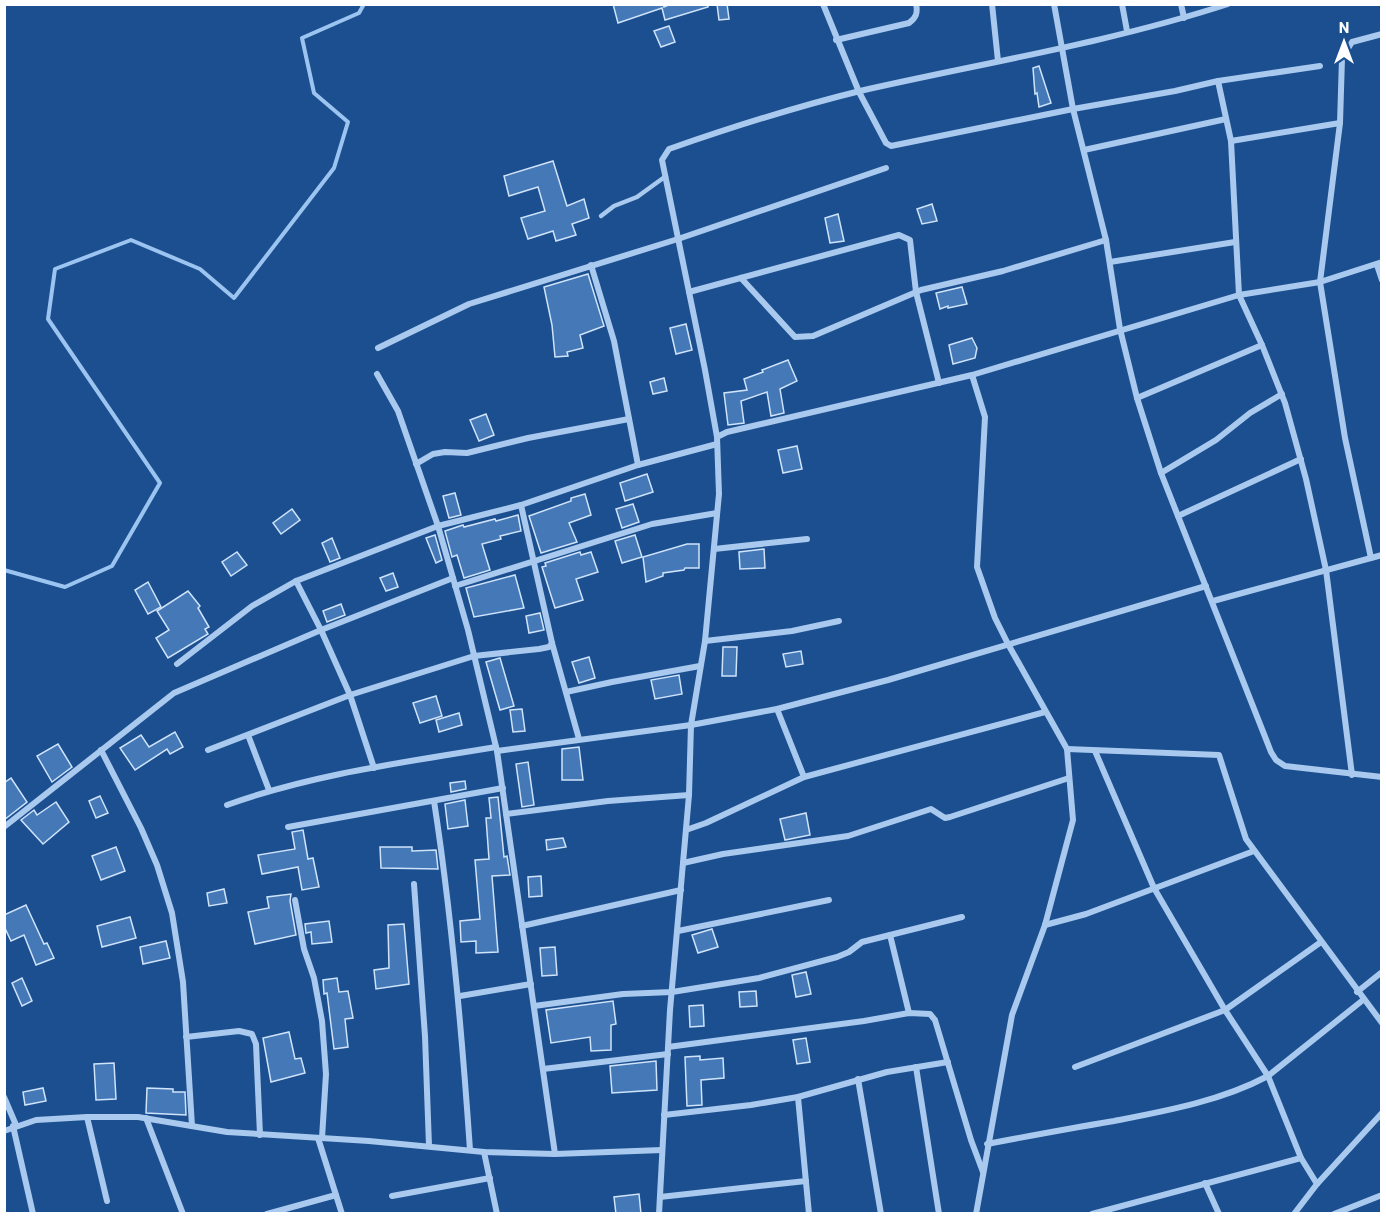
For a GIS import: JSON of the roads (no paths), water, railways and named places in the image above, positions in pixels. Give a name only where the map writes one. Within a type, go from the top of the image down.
[{"type":"street","points":[[823,4],[859,92],[886,143],[891,146],[1218,81],[1320,66]]},
{"type":"street","points":[[836,40],[909,23],[913,21],[918,12],[916,4]]},
{"type":"street","points":[[992,4],[998,61]]},
{"type":"street","points":[[1053,4],[1073,109],[1106,240],[1120,329],[1137,398],[1161,473],[1276,760],[1285,766],[1382,777]]},
{"type":"street","points":[[1122,4],[1127,32]]},
{"type":"street","points":[[1181,4],[1184,18]]},
{"type":"street","points":[[659,1214],[672,992],[689,795],[691,725],[705,641],[719,494],[717,441],[705,370],[662,160],[669,149],[756,119],[859,92],[1062,48],[1184,18],[1228,4]]},
{"type":"street","points":[[1371,558],[1345,438],[1320,282],[1340,123],[1342,58],[1352,42],[1382,34]]},
{"type":"street","points":[[1218,81],[1231,141],[1239,295],[1282,394],[1300,459],[1326,570],[1352,775]]},
{"type":"street","points":[[1084,150],[1226,119]]},
{"type":"street","points":[[1231,141],[1340,123]]},
{"type":"street","points":[[378,348],[469,304],[678,239],[886,168]]},
{"type":"street","points":[[689,292],[899,235],[910,240],[916,292],[939,383]]},
{"type":"street","points":[[741,278],[795,337],[800,338],[813,336],[916,292],[1003,271],[1106,240]]},
{"type":"street","points":[[1110,262],[1235,242]]},
{"type":"street","points":[[177,664],[252,606],[296,581],[438,526],[520,505],[717,441],[727,432],[972,375],[1239,295],[1320,282],[1379,264],[1382,280]]},
{"type":"street","points":[[591,265],[614,341],[638,465]]},
{"type":"street","points":[[1137,398],[1262,345]]},
{"type":"street","points":[[377,374],[398,411],[438,526],[497,749],[555,1154]]},
{"type":"street","points":[[972,375],[985,417],[977,567],[995,618],[1067,749],[1072,820],[1045,925],[1012,1015],[976,1214]]},
{"type":"street","points":[[1161,473],[1216,440],[1250,413],[1282,394]]},
{"type":"street","points":[[416,464],[433,454],[467,453],[528,438],[629,419]]},
{"type":"street","points":[[1178,516],[1300,459]]},
{"type":"street","points":[[520,505],[552,644],[579,739]]},
{"type":"street","points":[[455,586],[652,524],[717,513]]},
{"type":"street","points":[[714,549],[807,539]]},
{"type":"street","points":[[1213,601],[1382,555]]},
{"type":"street","points":[[4,827],[174,693],[321,630],[453,578]]},
{"type":"street","points":[[296,581],[350,695],[374,768]]},
{"type":"street","points":[[227,805],[269,790],[374,768],[497,749],[691,725],[777,709],[888,680],[1206,586]]},
{"type":"street","points":[[705,641],[792,631],[839,621]]},
{"type":"street","points":[[208,750],[350,695],[474,656],[539,649],[552,644]]},
{"type":"street","points":[[566,692],[612,681],[700,666]]},
{"type":"street","points":[[777,709],[804,777]]},
{"type":"street","points":[[686,830],[706,823],[804,777],[1045,712]]},
{"type":"street","points":[[248,735],[269,790]]},
{"type":"street","points":[[1067,749],[1219,756],[1246,839],[1382,1023]]},
{"type":"street","points":[[101,750],[141,828],[157,865],[172,913],[183,982],[192,1126]]},
{"type":"street","points":[[1095,752],[1154,888],[1225,1010],[1268,1076],[1301,1158],[1317,1184]]},
{"type":"street","points":[[683,863],[723,854],[848,836],[931,808],[945,818],[950,818],[1069,778]]},
{"type":"street","points":[[288,827],[503,788]]},
{"type":"street","points":[[506,814],[608,801],[689,795]]},
{"type":"street","points":[[434,801],[447,883],[460,996],[470,1149]]},
{"type":"street","points":[[1045,925],[1086,914],[1254,851]]},
{"type":"street","points":[[414,884],[425,1036],[429,1146]]},
{"type":"street","points":[[522,926],[681,890]]},
{"type":"street","points":[[295,900],[304,949],[314,978],[322,1021],[326,1074],[320,1138],[342,1214]]},
{"type":"street","points":[[678,931],[829,900]]},
{"type":"street","points":[[534,1006],[623,994],[672,992],[759,978],[808,966],[849,952],[862,942],[962,916]]},
{"type":"street","points":[[890,935],[909,1013]]},
{"type":"street","points":[[1075,1067],[1225,1010],[1320,942]]},
{"type":"street","points":[[1357,992],[1382,972]]},
{"type":"street","points":[[460,996],[531,984]]},
{"type":"street","points":[[987,1144],[1158,1112],[1221,1096],[1254,1084],[1268,1076],[1363,1000]]},
{"type":"street","points":[[543,1069],[909,1013],[930,1014],[935,1020],[983,1173]]},
{"type":"street","points":[[186,1037],[239,1031],[252,1034],[256,1044],[260,1134]]},
{"type":"street","points":[[664,1116],[798,1097],[858,1079],[948,1062]]},
{"type":"street","points":[[916,1067],[939,1214]]},
{"type":"street","points":[[858,1079],[881,1214]]},
{"type":"street","points":[[4,1097],[15,1126],[33,1214]]},
{"type":"street","points":[[798,1097],[809,1214]]},
{"type":"street","points":[[1294,1214],[1317,1184],[1382,1113]]},
{"type":"street","points":[[4,1131],[36,1120],[87,1117],[146,1118],[227,1132],[470,1149],[484,1152],[555,1154],[662,1150]]},
{"type":"street","points":[[87,1117],[107,1201]]},
{"type":"street","points":[[146,1118],[183,1214]]},
{"type":"street","points":[[484,1152],[497,1214]]},
{"type":"street","points":[[1092,1214],[1301,1158]]},
{"type":"street","points":[[392,1196],[490,1178]]},
{"type":"street","points":[[660,1197],[806,1181]]},
{"type":"street","points":[[1205,1183],[1219,1214]]},
{"type":"street","points":[[267,1214],[336,1195]]},
{"type":"street","points":[[1334,1214],[1381,1195]]},
{"type":"lane","points":[[601,216],[614,206],[637,197],[666,176]]},
{"type":"waterway","points":[[4,570],[65,587],[112,566],[160,483],[48,319],[55,269],[131,240],[200,269],[234,298],[334,168],[348,122],[314,93],[302,38],[359,13],[364,4]]}]
